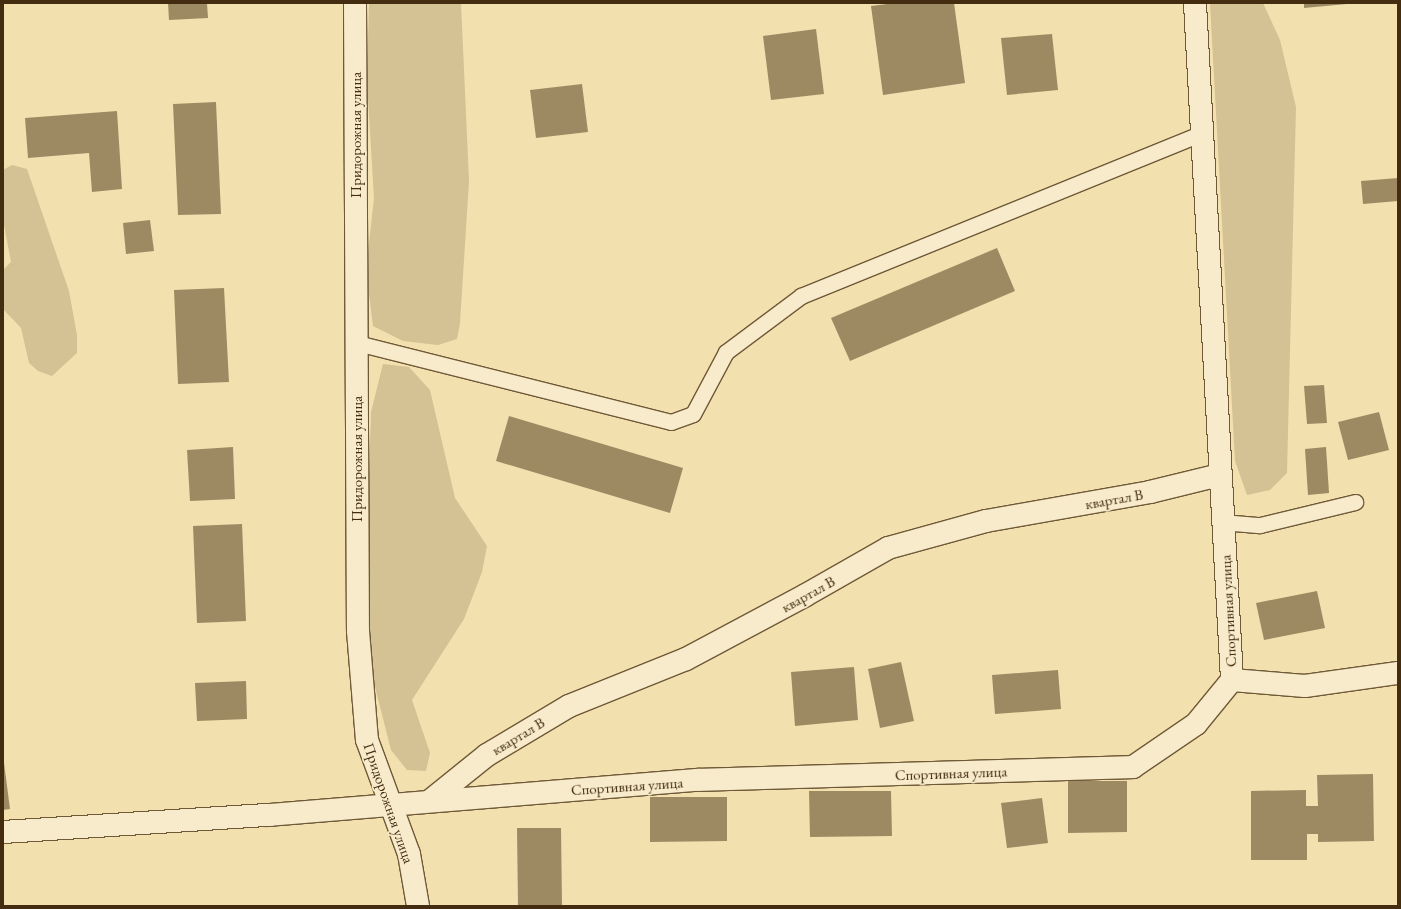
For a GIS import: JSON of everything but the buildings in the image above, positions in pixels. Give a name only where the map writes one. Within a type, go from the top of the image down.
[{"type":"street","name":"Придорожная улица","points":[[355,3],[359,639],[367,740],[393,804],[409,854],[418,906]]},
{"type":"street","name":"Спортивная улица","points":[[3,832],[698,780],[1133,767],[1196,724],[1232,680],[1219,475],[1194,3]]},
{"type":"street","name":"квартал В","points":[[431,800],[486,755],[569,706],[686,659],[804,596],[888,548],[986,521],[1150,492],[1219,475]]},
{"type":"street","points":[[1232,680],[1305,686],[1398,672]]},
{"type":"lane","points":[[357,344],[671,422],[693,414],[726,352],[801,296],[1200,134]]},
{"type":"lane","points":[[1222,522],[1260,525],[1355,502]]},
{"type":"shaded area","points":[[369,3],[461,3],[469,181],[460,323],[457,339],[438,345],[403,341],[373,326],[366,270],[374,198],[367,81]]},
{"type":"shaded area","points":[[1210,3],[1263,3],[1280,40],[1296,107],[1287,473],[1270,490],[1247,495],[1235,461]]},
{"type":"shaded area","points":[[12,165],[27,169],[69,291],[77,335],[77,353],[52,376],[38,371],[29,363],[21,328],[3,309],[3,270],[11,262],[3,219],[3,170]]},
{"type":"shaded area","points":[[383,364],[409,367],[430,390],[455,498],[487,546],[482,572],[464,619],[412,700],[430,753],[426,771],[407,770],[391,750],[374,683],[365,602],[371,412]]}]
